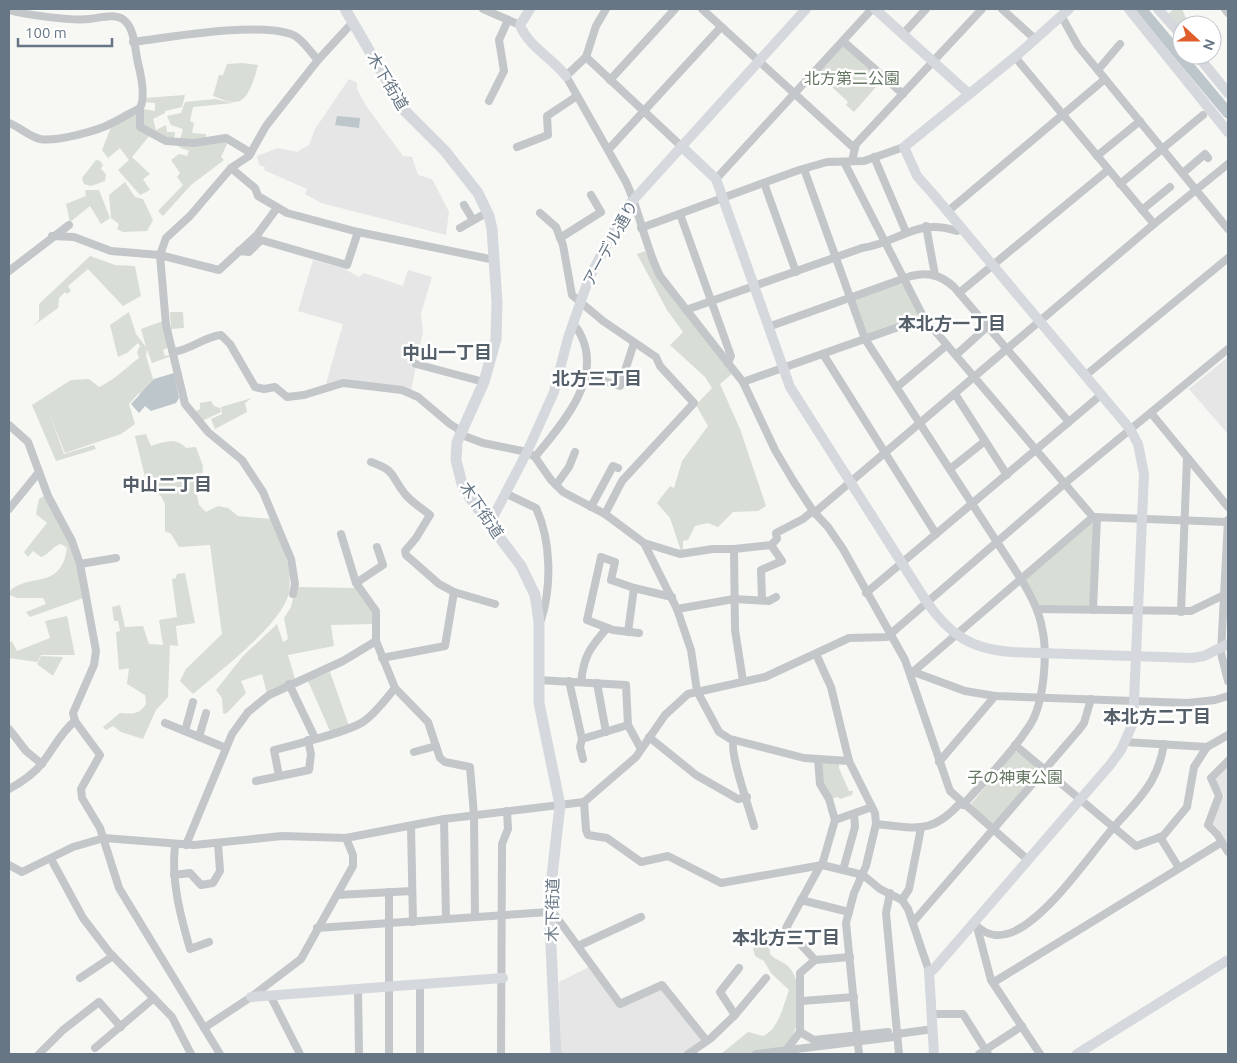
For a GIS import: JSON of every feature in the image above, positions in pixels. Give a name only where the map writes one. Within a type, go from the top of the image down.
[{"type":"main road","name":"木下街道","points":[[345,9],[404,110],[444,151],[478,193],[488,212],[492,229],[498,315],[496,339],[484,382],[460,433],[456,450],[457,470],[470,498],[526,574],[535,595],[539,623],[538,680],[542,728],[560,805],[549,912],[556,1054]]},
{"type":"street","points":[[483,9],[520,25],[523,33],[566,76],[609,149],[634,198],[641,228],[652,260],[660,276],[743,382],[775,450],[814,512],[828,527],[843,549],[866,593],[912,671],[939,762],[950,791],[962,804],[1028,860]]},
{"type":"street","points":[[520,25],[530,9]]},
{"type":"street","points":[[566,76],[586,57],[596,26],[606,9]]},
{"type":"street","points":[[610,80],[675,9]]},
{"type":"street","points":[[702,9],[854,148]]},
{"type":"street","points":[[716,179],[843,40],[874,9],[969,94]]},
{"type":"street","points":[[903,34],[926,9]]},
{"type":"street","points":[[982,9],[854,148],[848,162],[924,318],[1064,484],[1095,517],[1093,610]]},
{"type":"street","points":[[1002,9],[1035,39]]},
{"type":"street","points":[[641,228],[804,169],[827,162],[848,162],[874,157],[904,147],[1015,57],[1069,9]]},
{"type":"street","points":[[1129,9],[1228,132]]},
{"type":"street","points":[[1158,9],[1172,25]]},
{"type":"street","points":[[1225,9],[1228,13]]},
{"type":"street","points":[[9,10],[68,19],[98,13],[122,19],[129,27],[142,87],[140,126],[166,141],[194,143],[226,138],[251,153]]},
{"type":"street","name":"アーデル通り","points":[[490,523],[505,493],[531,455],[559,377],[572,325],[580,303],[605,246],[634,198],[804,10]]},
{"type":"street","points":[[1062,17],[1078,46],[1228,228]]},
{"type":"street","points":[[489,101],[504,71],[499,40],[508,20]]},
{"type":"street","points":[[293,594],[295,584],[291,559],[263,492],[242,460],[208,432],[187,408],[163,304],[160,255],[166,238],[190,216],[231,168],[251,153],[266,126],[318,60],[354,22]]},
{"type":"street","points":[[609,149],[721,26]]},
{"type":"street","points":[[133,42],[208,33],[278,31],[293,34],[318,60]]},
{"type":"street","points":[[843,40],[903,94]]},
{"type":"street","points":[[1098,70],[1120,44]]},
{"type":"street","points":[[586,57],[716,179],[790,387],[902,564],[943,624],[956,635],[971,643],[990,649],[1044,653],[1192,658],[1204,656],[1225,646]]},
{"type":"street","points":[[1015,57],[1154,224]]},
{"type":"street","points":[[1205,65],[1228,92]]},
{"type":"street","points":[[947,212],[1105,79]]},
{"type":"street","points":[[517,147],[548,136],[547,116],[577,96]]},
{"type":"street","points":[[9,123],[29,135],[42,139],[56,138],[109,124],[140,108]]},
{"type":"street","points":[[1120,184],[1203,115]]},
{"type":"street","points":[[1097,156],[1140,121]]},
{"type":"street","points":[[904,147],[917,176],[1130,429],[1138,444],[1143,461],[1133,723],[1125,742],[1110,765],[1028,860],[976,925],[933,970],[929,971]]},
{"type":"street","points":[[1183,173],[1205,154],[1208,158]]},
{"type":"street","points":[[874,157],[906,232]]},
{"type":"street","points":[[173,352],[187,350],[210,336],[221,335],[230,344],[255,386],[264,389],[275,387],[287,397],[304,395],[342,383],[402,390],[418,398],[460,433],[483,443],[531,455],[563,492],[605,514],[644,543],[680,554],[713,549],[771,545],[777,539],[776,533],[814,512],[851,483],[1154,224],[1228,164]]},
{"type":"street","points":[[231,168],[255,188],[258,196],[278,208],[358,232],[495,260]]},
{"type":"street","points":[[804,169],[864,339],[921,423],[1021,579],[1037,609],[1042,627],[1044,653],[1040,698],[1030,724],[1015,745],[946,819],[921,828],[876,824]]},
{"type":"street","points":[[959,292],[1108,170]]},
{"type":"street","points":[[764,183],[796,272]]},
{"type":"street","points":[[1142,210],[1170,187]]},
{"type":"street","points":[[560,238],[601,212],[591,195]]},
{"type":"street","points":[[464,205],[473,220]]},
{"type":"street","points":[[52,236],[74,238],[117,252],[160,255],[219,270],[256,235],[278,208]]},
{"type":"street","points":[[460,228],[488,212]]},
{"type":"street","points":[[540,213],[556,227],[572,296],[634,343],[656,357],[660,366],[694,403],[622,481],[605,514]]},
{"type":"street","points":[[680,214],[731,356],[728,363]]},
{"type":"street","points":[[9,271],[52,236],[69,225]]},
{"type":"street","points":[[686,310],[926,226],[941,226],[957,231],[960,228]]},
{"type":"street","points":[[926,226],[935,275]]},
{"type":"street","points":[[239,251],[249,252],[261,240],[347,265],[358,232]]},
{"type":"street","points":[[1086,376],[1228,258]]},
{"type":"street","points":[[768,327],[920,274],[935,275],[946,280],[959,292],[1069,422]]},
{"type":"street","points":[[743,382],[924,318]]},
{"type":"street","points":[[531,455],[556,430],[582,387],[586,375],[588,368],[587,351],[577,328],[572,325]]},
{"type":"street","points":[[956,355],[988,326]]},
{"type":"street","points":[[586,375],[620,386],[634,343]]},
{"type":"street","points":[[897,387],[947,345]]},
{"type":"street","points":[[10,868],[22,872],[73,847],[104,838],[186,845],[282,836],[346,838],[444,819],[584,802],[636,757],[665,715],[688,694],[765,677],[849,638],[887,637],[926,601],[1064,484],[1228,350]]},
{"type":"street","points":[[823,354],[936,534]]},
{"type":"street","points":[[416,364],[484,382]]},
{"type":"street","points":[[954,394],[1007,475]]},
{"type":"street","points":[[866,593],[1102,394]]},
{"type":"street","points":[[1151,413],[1228,507]]},
{"type":"street","points":[[9,425],[28,442],[48,496],[72,541],[80,564],[96,651],[94,665],[73,713],[75,722],[100,755],[81,789],[82,798],[97,820],[119,888],[220,1054]]},
{"type":"street","points":[[950,469],[985,442]]},
{"type":"street","points":[[556,485],[569,467],[575,452]]},
{"type":"street","points":[[1181,612],[1187,458]]},
{"type":"street","points":[[372,462],[386,467],[405,495],[430,515],[416,538],[405,551],[406,555],[439,584],[454,592],[495,604]]},
{"type":"street","points":[[591,507],[613,466],[618,468]]},
{"type":"street","points":[[9,509],[39,472]]},
{"type":"street","points":[[505,493],[536,508],[543,527],[547,570],[546,595],[539,623]]},
{"type":"street","points":[[912,671],[1095,517],[1228,521],[1223,668],[1228,681]]},
{"type":"street","points":[[341,534],[356,582],[376,611],[376,641],[395,688],[428,722],[440,758],[445,762],[470,768],[474,815],[475,917]]},
{"type":"street","points":[[644,543],[677,609],[691,650],[697,691],[719,732],[734,740],[804,758],[849,760]]},
{"type":"street","points":[[762,600],[761,570],[782,561],[771,545]]},
{"type":"street","points":[[356,582],[383,564],[377,547]]},
{"type":"street","points":[[734,549],[734,599],[738,653],[743,681]]},
{"type":"street","points":[[639,633],[607,628],[587,620],[601,557],[615,562],[611,580],[634,588],[672,597]]},
{"type":"street","points":[[80,564],[116,558]]},
{"type":"street","points":[[628,632],[634,588]]},
{"type":"street","points":[[382,658],[444,646],[454,592]]},
{"type":"street","points":[[1037,609],[1181,612],[1201,608],[1226,594]]},
{"type":"street","points":[[677,609],[734,599],[769,601],[776,597]]},
{"type":"street","points":[[581,682],[584,661],[589,649],[607,628]]},
{"type":"street","points":[[186,845],[226,748],[238,724],[248,712],[269,695],[289,684],[343,662],[376,641]]},
{"type":"street","points":[[816,654],[831,687],[849,760],[872,807],[876,824],[863,874],[854,893],[846,923],[859,1054]]},
{"type":"street","points":[[912,671],[965,691],[994,696],[1188,703],[1215,700],[1228,696]]},
{"type":"street","points":[[538,680],[626,685],[628,725],[641,749]]},
{"type":"street","points":[[569,682],[582,739],[580,747],[583,759]]},
{"type":"street","points":[[597,683],[606,732]]},
{"type":"street","points":[[256,782],[309,770],[311,739],[289,684]]},
{"type":"street","points":[[279,776],[274,750],[363,722],[395,688]]},
{"type":"street","points":[[939,762],[994,696]]},
{"type":"street","points":[[914,921],[1045,770],[1084,722],[1091,699]]},
{"type":"street","points":[[184,731],[193,702]]},
{"type":"street","points":[[199,737],[206,713]]},
{"type":"street","points":[[9,789],[26,779],[42,764],[67,728],[75,722]]},
{"type":"street","points":[[165,723],[226,748]]},
{"type":"street","points":[[582,739],[628,725]]},
{"type":"street","points":[[9,729],[26,751],[42,764]]},
{"type":"street","points":[[1015,745],[1136,846],[1163,836],[1187,807],[1194,767],[1207,747],[1228,735]]},
{"type":"street","points":[[649,737],[696,775],[738,799],[747,797]]},
{"type":"street","points":[[734,740],[732,744],[733,759],[747,797],[754,826]]},
{"type":"street","points":[[1125,742],[1207,747]]},
{"type":"street","points":[[976,925],[991,935],[999,936],[1015,931],[1032,919],[1052,900],[1151,782],[1158,768],[1164,744]]},
{"type":"street","points":[[414,752],[436,746]]},
{"type":"street","points":[[816,960],[786,928],[821,865],[835,820],[829,799],[820,784],[818,759]]},
{"type":"street","points":[[1228,761],[1211,778],[1219,796],[1208,825],[1228,852]]},
{"type":"street","points":[[584,802],[588,835],[606,838],[641,862],[668,856],[721,883],[821,865],[863,874],[902,900],[914,921],[929,971],[934,1054]]},
{"type":"street","points":[[835,820],[872,807]]},
{"type":"street","points":[[501,1054],[503,978],[502,844],[508,829],[507,811]]},
{"type":"street","points":[[843,870],[855,827],[854,814]]},
{"type":"street","points":[[444,819],[446,919]]},
{"type":"street","points":[[411,826],[413,922]]},
{"type":"street","points":[[902,900],[909,889],[921,828]]},
{"type":"street","points":[[1160,837],[1179,868]]},
{"type":"street","points":[[204,1028],[251,997],[301,959],[353,866],[353,855],[346,838]]},
{"type":"street","points":[[994,982],[1222,842]]},
{"type":"street","points":[[174,876],[190,873],[201,885],[214,883],[220,871],[218,843]]},
{"type":"street","points":[[175,845],[174,876],[178,905],[190,949],[209,942]]},
{"type":"street","points":[[51,859],[82,918],[113,956],[172,1017],[187,1052]]},
{"type":"street","points":[[337,895],[412,891]]},
{"type":"street","points":[[389,892],[389,1054]]},
{"type":"street","points":[[890,893],[886,913],[900,1054]]},
{"type":"street","points":[[801,900],[849,912]]},
{"type":"street","points":[[317,928],[549,912],[555,915],[620,1004],[662,985],[706,1040]]},
{"type":"street","points":[[578,946],[641,917]]},
{"type":"street","points":[[976,925],[991,980],[1040,1054]]},
{"type":"street","points":[[80,978],[113,956]]},
{"type":"street","points":[[782,1052],[800,1032],[802,1002],[800,973],[816,960],[850,957]]},
{"type":"street","points":[[1077,1054],[1228,960]]},
{"type":"street","points":[[735,1015],[720,992],[739,968]]},
{"type":"street","points":[[251,997],[503,978]]},
{"type":"street","points":[[688,1054],[735,1015],[766,978]]},
{"type":"street","points":[[420,984],[420,1054]]},
{"type":"street","points":[[358,989],[359,1054]]},
{"type":"street","points":[[270,996],[300,1054]]},
{"type":"street","points":[[802,1002],[854,997]]},
{"type":"street","points":[[95,1048],[154,998]]},
{"type":"street","points":[[40,1054],[63,1030],[99,1002],[121,1027]]},
{"type":"street","points":[[932,1014],[963,1014],[984,1053],[1022,1026]]},
{"type":"street","points":[[800,1032],[814,1040],[894,1037],[897,1034],[933,1029]]},
{"type":"street","points":[[756,1054],[819,1050],[858,1039]]},
{"type":"shaded area","points":[[349,79],[357,83],[357,89],[366,106],[403,156],[412,157],[418,175],[432,179],[449,212],[446,235],[321,203],[305,194],[307,189],[264,170],[265,167],[259,165],[257,156],[278,148],[297,152],[309,145],[315,129]]},
{"type":"shaded area","points":[[337,116],[360,118],[359,128],[335,125]]},
{"type":"shaded area","points":[[313,260],[343,268],[359,277],[364,273],[403,286],[408,270],[432,277],[421,313],[423,332],[411,390],[344,381],[325,387],[343,324],[298,311]]},
{"type":"shaded area","points":[[1228,357],[1228,434],[1189,389]]},
{"type":"shaded area","points":[[174,373],[179,398],[176,403],[151,411],[145,406],[139,413],[131,404],[154,379]]},
{"type":"shaded area","points":[[1228,765],[1228,844],[1219,829],[1212,823],[1224,795],[1216,783],[1216,777]]},
{"type":"shaded area","points":[[589,967],[620,1007],[660,988],[662,989],[702,1038],[702,1041],[684,1054],[561,1054],[559,982]]},
{"type":"green space","points":[[1174,9],[1182,9],[1185,15],[1172,15],[1172,18],[1168,14]]},
{"type":"green space","name":"北方第二公園","points":[[843,43],[883,79],[854,112],[846,105],[848,102],[816,72]]},
{"type":"green space","points":[[243,63],[258,65],[251,87],[241,101],[227,101],[213,96],[219,75],[223,75],[227,64]]},
{"type":"green space","points":[[185,95],[182,107],[165,111],[165,113],[153,119],[156,130],[166,125],[167,132],[175,132],[174,139],[166,139],[142,125],[144,109],[155,111],[155,103],[144,102],[144,98]]},
{"type":"green space","points":[[215,99],[233,103],[193,107],[190,121],[194,123],[192,133],[206,134],[206,139],[180,140],[183,129],[171,125],[167,116],[181,113],[185,102]]},
{"type":"green space","points":[[138,112],[138,128],[150,135],[132,157],[150,174],[143,179],[150,190],[140,195],[118,170],[129,160],[120,148],[108,158],[102,150],[111,127]]},
{"type":"green space","points":[[228,142],[221,157],[224,160],[191,185],[163,216],[158,211],[183,185],[177,177],[180,173],[171,160],[179,154],[187,156],[189,151],[179,147],[180,145]]},
{"type":"green space","points":[[96,160],[100,161],[103,165],[101,169],[106,174],[105,181],[91,186],[84,184],[82,178]]},
{"type":"green space","points":[[125,182],[135,197],[143,199],[153,220],[147,231],[123,232],[117,229],[119,224],[111,218],[109,195]]},
{"type":"green space","points":[[85,190],[99,190],[110,218],[101,224],[90,206],[70,222],[66,204],[86,196]]},
{"type":"green space","points":[[645,251],[666,289],[733,373],[720,384],[740,429],[766,506],[758,511],[733,512],[718,527],[708,523],[695,526],[688,540],[683,541],[683,550],[681,551],[670,518],[657,503],[670,486],[674,488],[682,461],[708,426],[696,405],[712,388],[705,377],[670,345],[683,332],[667,310],[637,254]]},
{"type":"green space","points":[[90,256],[115,265],[135,266],[141,296],[123,306],[88,269],[68,286],[71,291],[67,294],[65,292],[59,298],[58,308],[33,326],[39,320],[39,304]]},
{"type":"green space","points":[[901,284],[905,285],[918,314],[917,317],[866,337],[854,299]]},
{"type":"green space","points":[[129,312],[136,334],[146,347],[141,329],[163,321],[169,347],[163,350],[165,356],[169,355],[169,357],[152,363],[147,349],[146,356],[156,389],[142,400],[139,393],[129,404],[135,424],[121,434],[65,453],[49,413],[64,454],[94,445],[96,449],[56,461],[32,405],[71,380],[89,379],[99,387],[139,358],[137,352],[140,346],[138,343],[127,353],[118,357],[110,325]]},
{"type":"green space","points":[[170,312],[183,312],[184,328],[171,329]]},
{"type":"green space","points":[[252,398],[245,403],[247,412],[215,429],[211,419],[222,414],[221,407]]},
{"type":"green space","points":[[211,401],[214,406],[220,408],[221,412],[202,421],[194,412],[200,409],[200,403]]},
{"type":"green space","points":[[146,434],[151,446],[174,441],[186,448],[196,447],[203,466],[202,478],[195,485],[199,505],[206,512],[218,506],[228,508],[238,516],[271,519],[288,564],[289,592],[275,618],[233,661],[193,694],[180,681],[186,669],[222,634],[210,545],[179,547],[171,534],[165,531],[165,504],[161,496],[147,485],[135,436]]},
{"type":"green space","points":[[44,496],[70,542],[77,565],[83,598],[30,617],[26,612],[46,604],[43,598],[17,598],[10,595],[10,591],[18,585],[52,575],[64,561],[67,548],[61,544],[58,545],[41,557],[33,551],[28,557],[24,552],[47,523],[36,514],[39,499]]},
{"type":"green space","points":[[1094,520],[1091,604],[1088,606],[1040,606],[1024,580]]},
{"type":"green space","points":[[185,573],[195,623],[176,626],[178,646],[170,645],[168,697],[156,710],[143,739],[121,732],[113,726],[106,730],[103,727],[120,713],[135,713],[146,704],[145,695],[127,684],[129,668],[119,670],[116,632],[120,631],[118,621],[114,621],[112,607],[120,605],[125,627],[143,626],[149,644],[163,645],[159,620],[177,617],[172,579],[176,578],[177,574]]},
{"type":"green space","points":[[296,587],[356,588],[374,611],[374,624],[331,625],[334,646],[288,655],[295,679],[267,694],[262,674],[241,681],[246,693],[226,714],[223,713],[222,698],[216,690],[243,656],[277,624],[283,642],[288,639],[284,618],[291,607]]},
{"type":"green space","points":[[67,616],[75,655],[41,655],[37,662],[9,658],[9,643],[12,641],[17,651],[50,638],[45,621]]},
{"type":"green space","points":[[41,656],[63,657],[53,676],[37,664]]},
{"type":"green space","points":[[330,672],[349,726],[330,731],[308,681]]},
{"type":"green space","name":"子の神東公園","points":[[1014,752],[1017,752],[1039,769],[1039,773],[994,825],[971,808],[971,804]]},
{"type":"green space","points":[[820,761],[839,761],[839,768],[849,791],[853,791],[852,795],[840,799],[838,797],[831,799],[821,783]]},
{"type":"green space","points":[[769,932],[770,954],[790,968],[797,985],[799,1005],[793,1036],[788,1043],[775,1050],[721,1054],[748,1032],[763,1036],[768,1033],[777,1023],[780,1016],[789,990],[771,973],[764,961],[755,956],[753,948],[765,933]]},
{"type":"waterway","points":[[1141,9],[1228,113]]},
{"type":"district","name":"本北方一丁目","points":[[952,324]]},
{"type":"district","name":"中山一丁目","points":[[447,353]]},
{"type":"district","name":"北方三丁目","points":[[597,379]]},
{"type":"district","name":"中山二丁目","points":[[167,485]]},
{"type":"district","name":"本北方二丁目","points":[[1157,717]]},
{"type":"district","name":"本北方三丁目","points":[[786,938]]}]
